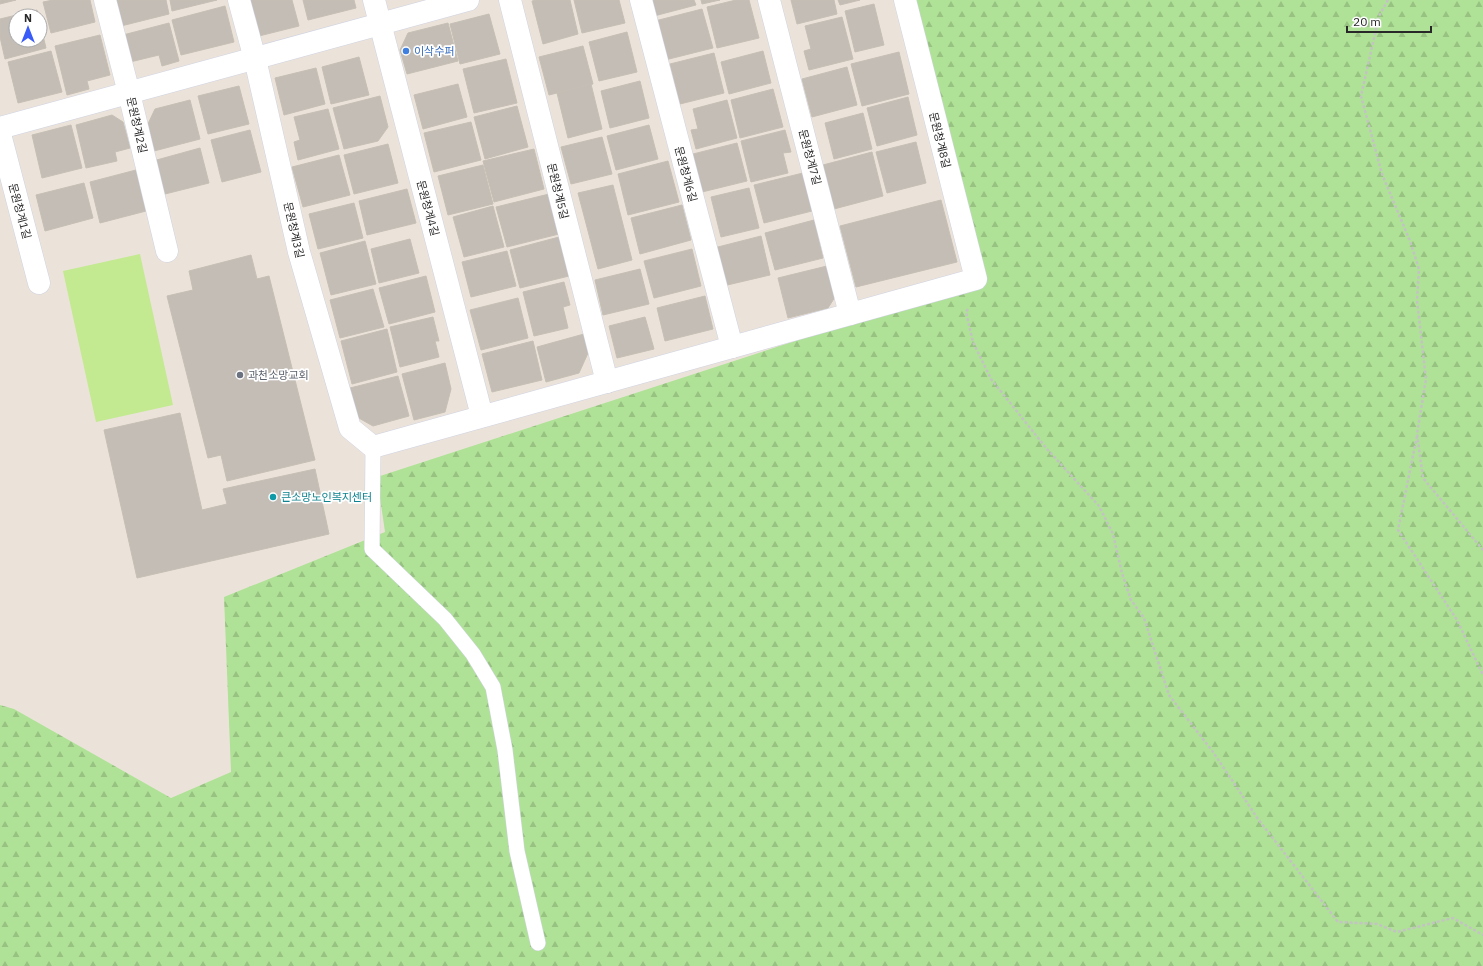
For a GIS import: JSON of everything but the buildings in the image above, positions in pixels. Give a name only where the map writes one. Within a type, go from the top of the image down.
[{"type":"street","name":"문원청계2길","points":[[105,0],[129,93],[166,251]]},
{"type":"street","name":"문원청계3길","points":[[239,0],[298,252],[350,428],[373,447]]},
{"type":"street","name":"문원청계4길","points":[[374,0],[482,416]]},
{"type":"street","points":[[0,136],[129,93],[468,0]]},
{"type":"street","name":"문원청계5길","points":[[510,0],[607,382]]},
{"type":"street","name":"문원청계6길","points":[[641,0],[732,347]]},
{"type":"street","name":"문원청계7길","points":[[769,0],[850,314]]},
{"type":"street","name":"문원청계8길","points":[[905,0],[976,279]]},
{"type":"street","name":"문원청계1길","points":[[0,136],[39,283]]},
{"type":"street","points":[[373,447],[976,279]]},
{"type":"lane","points":[[373,447],[372,549],[446,619],[473,654],[493,687],[505,750],[517,851],[538,943]]},
{"type":"path","points":[[1388,0],[1379,16],[1361,96],[1382,174],[1410,241],[1419,270],[1417,300],[1426,379],[1398,530],[1457,620],[1483,675]]},
{"type":"path","points":[[976,279],[966,312],[973,342],[991,379],[1047,449],[1098,506],[1113,534],[1122,573],[1131,600],[1144,618],[1169,695],[1213,752],[1258,819],[1338,922],[1377,924],[1397,932],[1453,918],[1483,935]]},
{"type":"path","points":[[1417,434],[1423,478],[1483,550]]},
{"type":"green space","points":[[909,0],[1483,0],[1483,966],[0,966],[0,705],[14,709],[171,798],[231,772],[224,597],[385,532],[377,477],[980,281]]},
{"type":"green space","points":[[140,254],[173,405],[96,422],[63,271]]},
{"type":"place","name":"이삭수퍼","points":[[406,51]]},
{"type":"place","name":"과천소망교회","points":[[240,375]]},
{"type":"place","name":"큰소망노인복지센터","points":[[273,497]]}]
